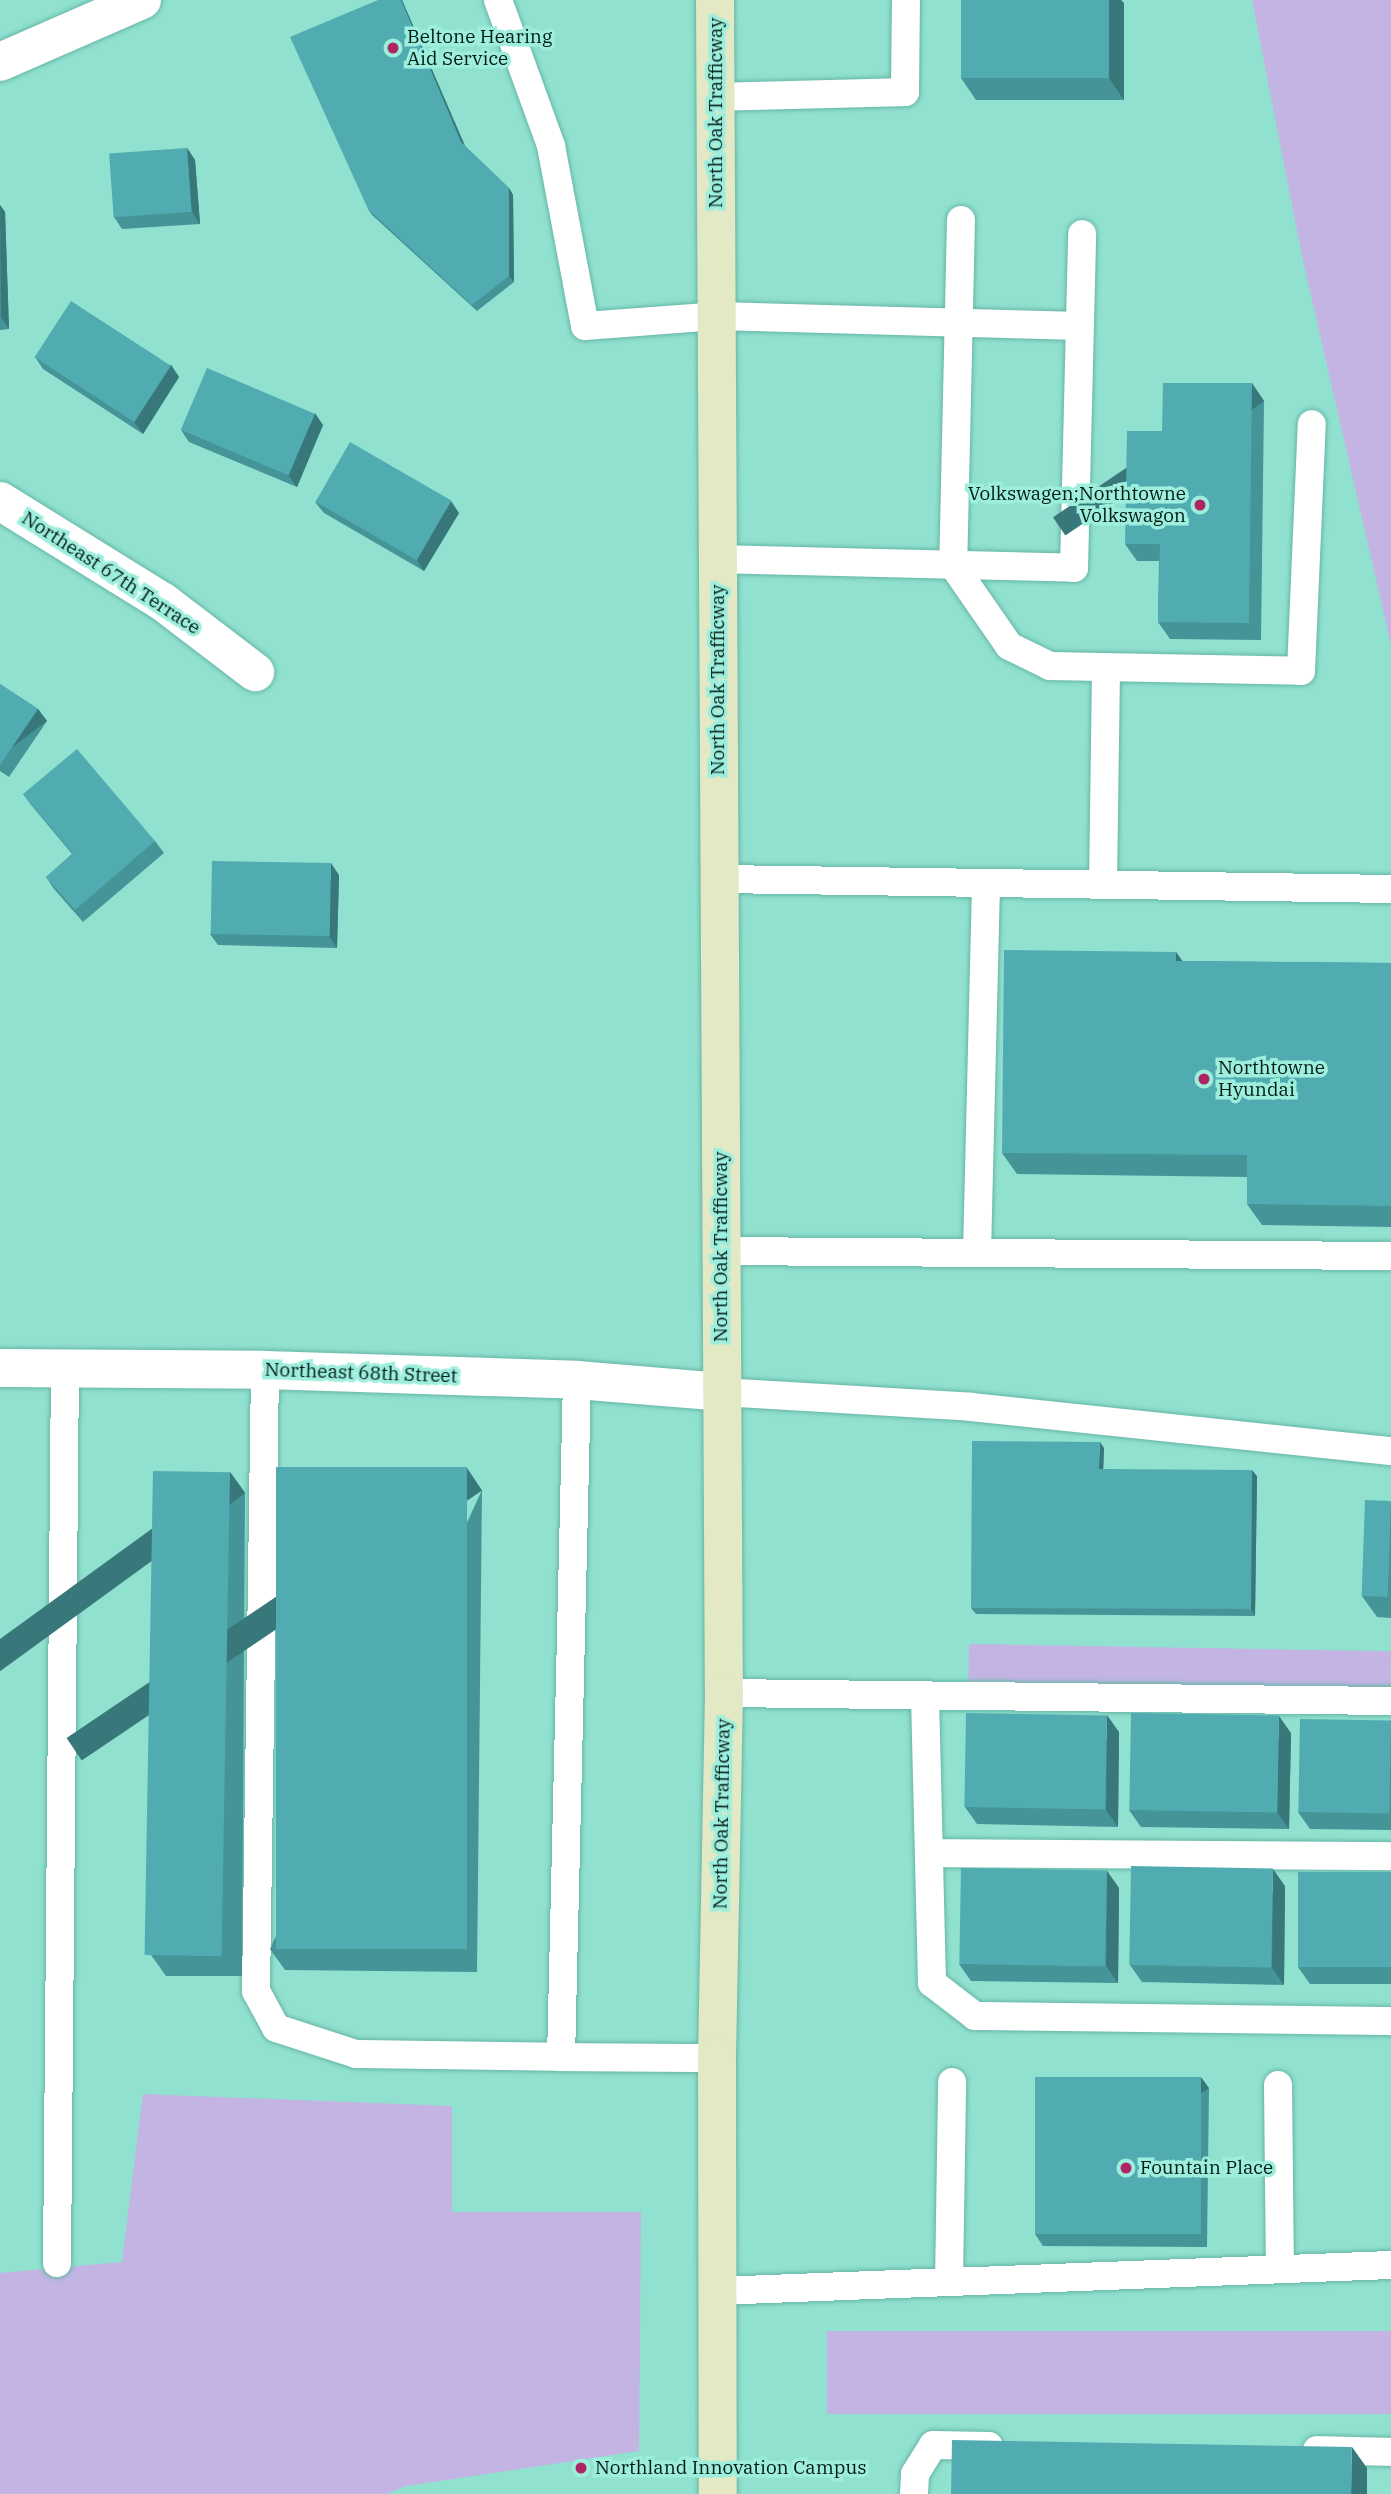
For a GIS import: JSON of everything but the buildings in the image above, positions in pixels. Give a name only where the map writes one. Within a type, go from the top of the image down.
[{"type":"main road","name":"North Oak Trafficway","points":[[715,0],[724,1693],[717,2058],[718,2494]]},
{"type":"street","points":[[0,62],[142,0]]},
{"type":"street","name":"Northeast 67th Terrace","points":[[0,501],[163,602],[255,672]]},
{"type":"street","name":"Northeast 68th Street","points":[[0,1368],[265,1370],[577,1380],[722,1392]]},
{"type":"lane","points":[[498,0],[551,146],[585,326],[717,316],[1079,326]]},
{"type":"lane","points":[[716,97],[905,92],[906,0]]},
{"type":"lane","points":[[961,220],[953,565],[1009,646],[1050,666],[1301,671],[1312,424]]},
{"type":"lane","points":[[718,559],[1074,568],[1082,234]]},
{"type":"lane","points":[[1103,885],[1106,668]]},
{"type":"lane","points":[[719,879],[1391,889]]},
{"type":"lane","points":[[977,1253],[986,883]]},
{"type":"lane","points":[[721,1251],[1391,1256]]},
{"type":"lane","points":[[57,2263],[65,1368]]},
{"type":"lane","points":[[265,1370],[256,1991],[276,2028],[356,2054],[717,2058]]},
{"type":"lane","points":[[561,2057],[577,1380]]},
{"type":"lane","points":[[722,1392],[971,1407],[1391,1451]]},
{"type":"lane","points":[[724,1693],[1391,1701]]},
{"type":"lane","points":[[926,1696],[932,1983],[975,2016],[1391,2021]]},
{"type":"lane","points":[[930,1853],[1391,1856]]},
{"type":"lane","points":[[949,2282],[952,2081]]},
{"type":"lane","points":[[1278,2085],[1280,2269]]},
{"type":"lane","points":[[717,2291],[1391,2265]]},
{"type":"lane","points":[[914,2494],[915,2473],[933,2445],[1016,2446]]},
{"type":"lane","points":[[1294,2450],[1391,2452]]},
{"type":"shaded area","points":[[1252,0],[1391,0],[1391,645],[1302,256]]},
{"type":"shaded area","points":[[969,1644],[1391,1651],[1390,1690],[968,1683]]},
{"type":"shaded area","points":[[143,2094],[452,2106],[452,2212],[641,2212],[639,2451],[406,2486],[386,2494],[0,2494],[0,2273],[122,2262]]},
{"type":"shaded area","points":[[827,2331],[1391,2331],[1391,2414],[827,2414]]},
{"type":"place","name":"Beltone Hearing Aid Service","points":[[393,48]]},
{"type":"place","name":"Volkswagen;Northtowne Volkswagon","points":[[1200,505]]},
{"type":"place","name":"Northtowne Hyundai","points":[[1204,1079]]},
{"type":"place","name":"Fountain Place","points":[[1126,2168]]},
{"type":"place","name":"Northland Innovation Campus","points":[[581,2468]]}]
